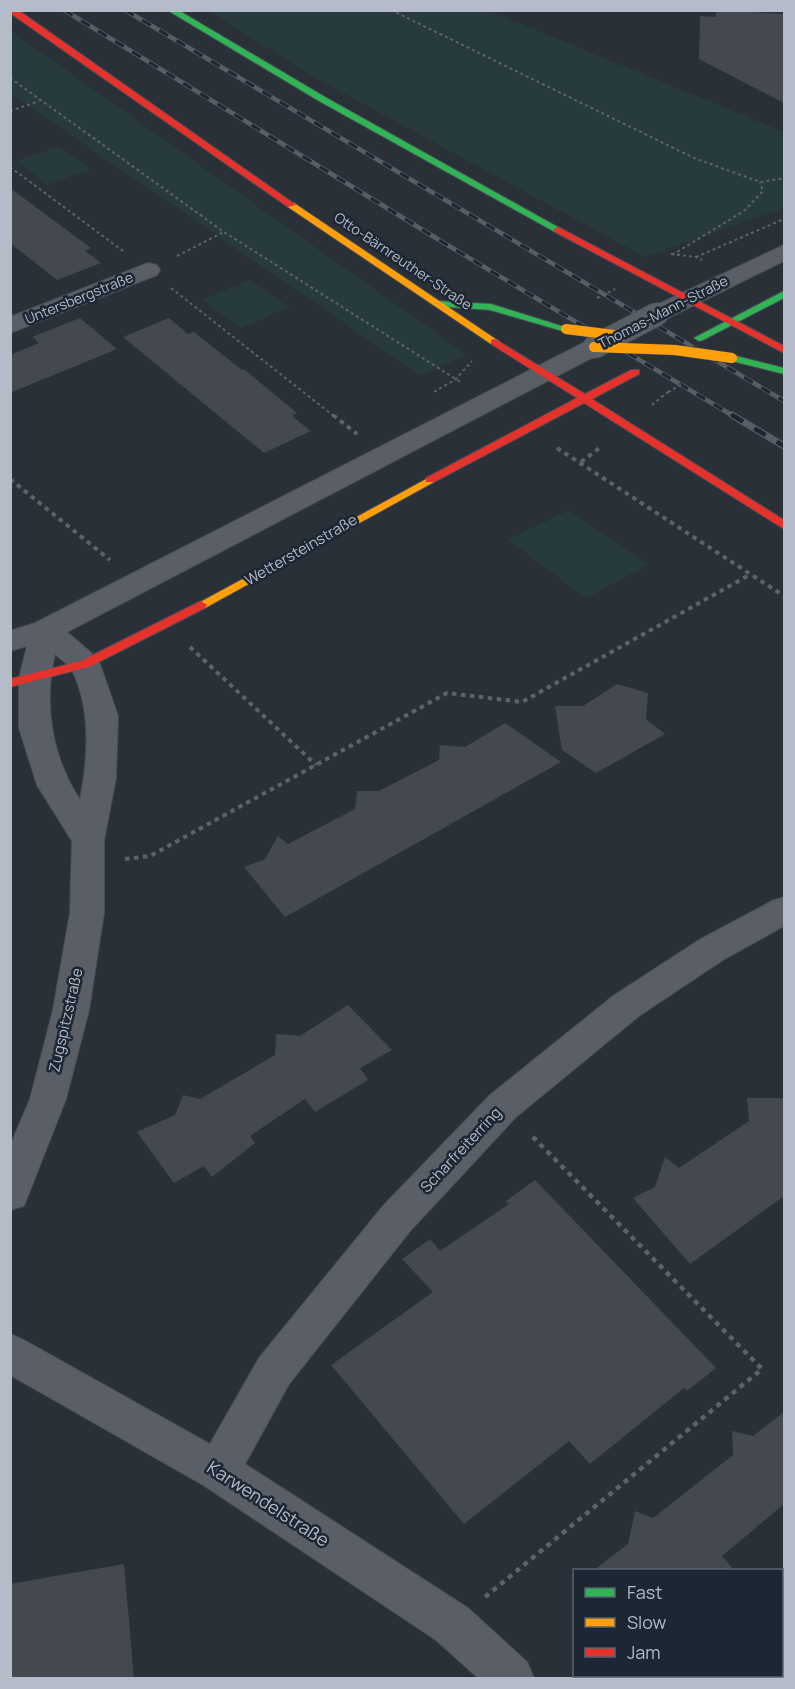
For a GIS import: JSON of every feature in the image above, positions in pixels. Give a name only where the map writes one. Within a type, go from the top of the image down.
[{"type":"main road","name":"Otto-Bärnreuther-Straße","points":[[12,10],[285,201],[438,304],[784,525]]},
{"type":"main road","points":[[171,10],[394,141],[784,350]]},
{"type":"main road","points":[[584,399],[784,294]]},
{"type":"main road","points":[[438,304],[491,307],[605,341],[732,358],[784,371]]},
{"type":"main road","points":[[605,341],[699,338]]},
{"type":"main road","name":"Wettersteinstraße","points":[[22,680],[85,664],[260,575],[327,534],[584,399]]},
{"type":"street","name":"Thomas-Mann-Straße","points":[[543,373],[686,299],[784,252]]},
{"type":"street","name":"Untersbergstraße","points":[[10,326],[148,270]]},
{"type":"street","points":[[10,641],[46,630],[543,373]]},
{"type":"street","points":[[46,630],[85,664]]},
{"type":"street","points":[[46,630],[22,680],[53,785],[88,851]]},
{"type":"street","name":"Zugspitzstraße","points":[[10,1194],[48,1099],[71,1010],[87,913],[88,851],[100,778],[102,716],[85,664]]},
{"type":"street","name":"Scharfreiterring","points":[[219,1471],[274,1371],[397,1218],[502,1106],[626,1006],[711,951],[784,910]]},
{"type":"street","name":"Karwendelstraße","points":[[10,1353],[219,1471],[452,1624],[511,1678]]},
{"type":"path","points":[[391,10],[694,158],[760,182],[784,178]]},
{"type":"path","points":[[10,78],[224,232],[456,379],[485,403]]},
{"type":"path","points":[[10,111],[39,100]]},
{"type":"path","points":[[10,167],[148,270],[360,437]]},
{"type":"path","points":[[674,255],[683,245],[739,214],[756,201],[763,192],[760,182]]},
{"type":"path","points":[[696,257],[784,219]]},
{"type":"path","points":[[148,270],[224,232]]},
{"type":"path","points":[[428,396],[456,379]]},
{"type":"path","points":[[525,429],[581,462],[784,596]]},
{"type":"path","points":[[12,481],[138,582]]},
{"type":"path","points":[[88,851],[150,856],[447,693],[522,702],[751,574]]},
{"type":"path","points":[[165,623],[316,765]]},
{"type":"path","points":[[452,1624],[762,1369],[502,1106]]},
{"type":"green space","points":[[209,11],[490,11],[784,132],[784,208],[645,257],[312,76]]},
{"type":"green space","points":[[11,31],[467,355],[420,375],[11,94]]},
{"type":"green space","points":[[59,146],[90,169],[47,185],[17,161]]},
{"type":"green space","points":[[249,280],[289,307],[241,328],[202,300]]},
{"type":"green space","points":[[569,510],[648,565],[586,598],[508,540]]},
{"type":"building","points":[[716,10],[784,14],[784,103],[699,59],[700,16],[716,17]]},
{"type":"building","points":[[10,188],[91,248],[85,251],[101,263],[57,280],[10,243]]},
{"type":"building","points":[[80,318],[117,349],[10,393],[10,355],[39,343],[32,337]]},
{"type":"building","points":[[169,318],[188,334],[194,332],[242,370],[244,369],[297,413],[292,416],[311,431],[264,453],[123,337]]},
{"type":"building","points":[[617,684],[648,693],[646,719],[665,734],[596,773],[562,750],[555,706],[583,706]]},
{"type":"building","points":[[505,723],[561,762],[285,917],[244,867],[265,859],[278,836],[288,844],[355,809],[357,791],[379,791],[439,760],[440,745],[465,747]]},
{"type":"building","points":[[348,1005],[392,1050],[360,1068],[368,1080],[315,1112],[305,1099],[250,1136],[255,1143],[212,1177],[204,1166],[174,1183],[137,1132],[175,1115],[183,1095],[200,1099],[275,1055],[276,1034],[300,1036]]},
{"type":"building","points":[[747,1098],[784,1098],[784,1196],[690,1264],[633,1198],[655,1187],[665,1157],[679,1168],[749,1121]]},
{"type":"building","points":[[535,1180],[716,1368],[687,1391],[684,1388],[590,1464],[569,1441],[464,1524],[331,1365],[433,1292],[402,1259],[430,1239],[440,1251],[509,1204],[506,1201]]},
{"type":"building","points":[[784,1412],[784,1504],[722,1556],[733,1569],[595,1569],[628,1544],[635,1511],[653,1518],[733,1455],[732,1431],[753,1436]]},
{"type":"building","points":[[124,1564],[134,1678],[10,1678],[10,1584]]},
{"type":"railway","points":[[64,10],[444,243],[735,417]]},
{"type":"railway","points":[[125,10],[784,401]]},
{"type":"railway","points":[[732,415],[784,446]]},
{"type":"traffic: fast","points":[[171,10],[322,99],[558,230]]},
{"type":"traffic: fast","points":[[699,338],[784,294]]},
{"type":"traffic: fast","points":[[439,304],[491,307],[566,329]]},
{"type":"traffic: fast","points":[[732,358],[784,371]]},
{"type":"traffic: slow","points":[[291,205],[495,342]]},
{"type":"traffic: slow","points":[[566,329],[622,336]]},
{"type":"traffic: slow","points":[[594,347],[675,350],[732,358]]},
{"type":"traffic: slow","points":[[201,605],[430,480]]},
{"type":"traffic: jam","points":[[12,10],[291,205]]},
{"type":"traffic: jam","points":[[558,230],[784,350]]},
{"type":"traffic: jam","points":[[495,342],[784,525]]},
{"type":"traffic: jam","points":[[430,480],[635,372]]},
{"type":"traffic: jam","points":[[10,683],[85,664],[201,605]]}]
